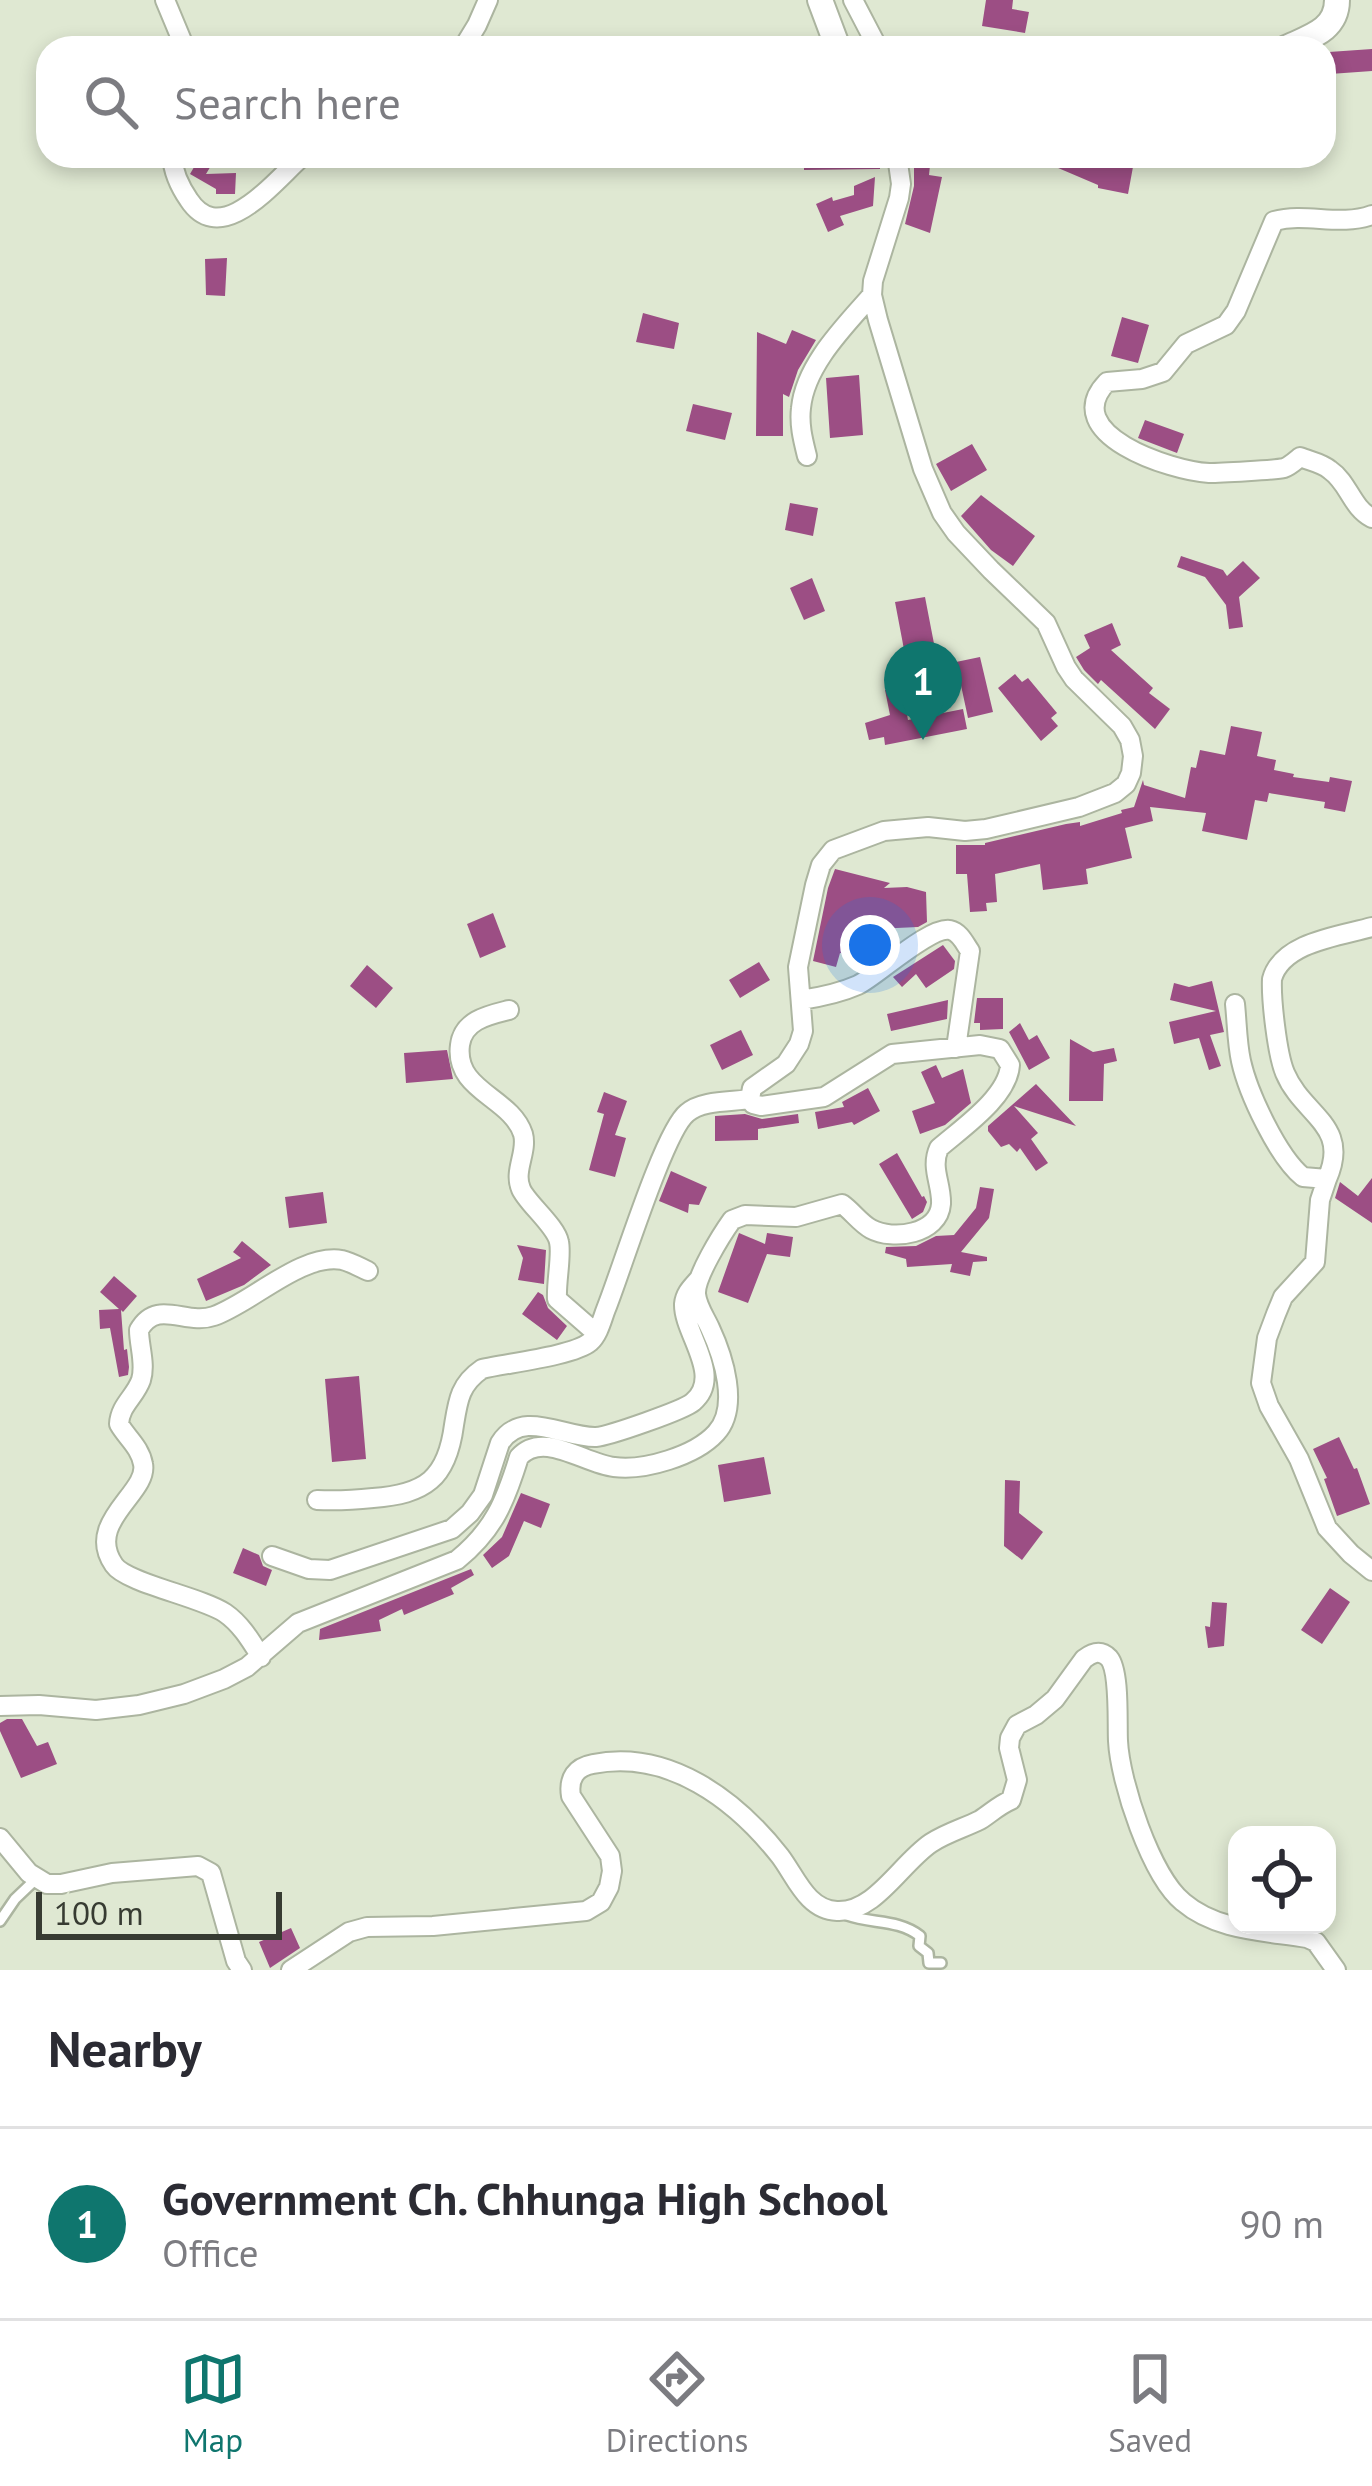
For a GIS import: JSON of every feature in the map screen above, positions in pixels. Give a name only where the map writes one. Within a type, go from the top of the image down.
[{"type":"street","points":[[165,0],[180,36]]},
{"type":"street","points":[[471,36],[488,0]]},
{"type":"street","points":[[820,0],[834,36]]},
{"type":"street","points":[[854,0],[872,36]]},
{"type":"street","points":[[1312,36],[1332,22],[1337,0]]},
{"type":"street","points":[[175,168],[196,210],[221,218],[240,211],[290,168]]},
{"type":"street","points":[[272,1556],[309,1569],[329,1570],[452,1528],[483,1495],[500,1443],[516,1427],[557,1428],[596,1437],[692,1402],[700,1392],[703,1372],[685,1299],[726,1228],[739,1216],[796,1217],[835,1204],[884,1234],[913,1232],[932,1224],[941,1205],[935,1155],[993,1099],[1010,1074],[1000,1049],[980,1045],[892,1054],[824,1097],[761,1106],[750,1099],[752,1088],[786,1064],[800,1044],[798,967],[821,865],[833,850],[884,831],[986,829],[1099,800],[1126,784],[1131,773],[1130,740],[1122,726],[1066,668],[1046,623],[956,533],[923,469],[872,295],[901,184],[899,168]]},
{"type":"street","points":[[1372,215],[1345,222],[1274,221],[1226,325],[1186,344],[1163,372],[1107,382],[1095,403],[1102,429],[1120,445],[1148,457],[1208,473],[1284,468],[1300,458],[1332,470],[1358,509],[1372,518]]},
{"type":"street","points":[[807,456],[800,423],[801,401],[810,378],[872,295]]},
{"type":"street","points":[[1372,927],[1288,955],[1275,967],[1272,979],[1284,1071],[1327,1130],[1336,1157],[1319,1200],[1315,1262],[1283,1298],[1267,1338],[1262,1383],[1327,1528],[1372,1571]]},
{"type":"street","points":[[801,1000],[826,997],[861,983],[938,932],[950,930],[970,951],[956,1048]]},
{"type":"street","points":[[1235,1004],[1241,1061],[1256,1104],[1284,1158],[1303,1177],[1327,1179]]},
{"type":"street","points":[[509,1010],[484,1017],[464,1031],[462,1069],[518,1124],[525,1138],[521,1190],[560,1241],[557,1299],[596,1333]]},
{"type":"street","points":[[317,1500],[398,1496],[422,1489],[442,1467],[462,1388],[472,1377],[482,1370],[590,1342],[679,1122],[689,1110],[706,1104],[750,1099]]},
{"type":"street","points":[[261,1657],[228,1615],[126,1576],[107,1550],[111,1522],[144,1473],[138,1448],[119,1424],[121,1409],[143,1375],[139,1330],[152,1315],[165,1311],[183,1318],[217,1315],[308,1264],[343,1260],[368,1271]]},
{"type":"street","points":[[0,1706],[96,1710],[139,1705],[224,1679],[261,1657],[298,1623],[457,1560],[494,1522],[524,1451],[549,1447],[611,1467],[631,1468],[697,1449],[718,1431],[728,1398],[716,1343],[696,1294],[701,1276]]},
{"type":"street","points":[[291,1970],[350,1932],[367,1927],[433,1926],[586,1911],[601,1902],[609,1887],[610,1856],[571,1796],[569,1785],[573,1774],[584,1766],[609,1761],[672,1770],[716,1793],[779,1855],[818,1905],[837,1911],[872,1900],[905,1862],[934,1841],[1011,1800],[1017,1780],[1009,1748],[1017,1725],[1055,1700],[1084,1659],[1099,1653],[1113,1667],[1118,1742],[1129,1793],[1144,1839],[1171,1888],[1201,1915],[1234,1927],[1316,1942],[1336,1970]]},
{"type":"street","points":[[0,1838],[36,1879],[61,1885],[112,1873],[189,1866],[204,1869],[211,1873],[242,1970]]},
{"type":"lane","points":[[0,1921],[36,1879]]},
{"type":"lane","points":[[837,1911],[865,1922],[905,1925],[920,1936],[919,1946],[928,1953],[929,1963],[941,1963]]},
{"type":"building","points":[[986,0],[1013,0],[1012,9],[1029,12],[1025,33],[982,26]]},
{"type":"building","points":[[1372,49],[1372,71],[1336,74],[1336,52]]},
{"type":"building","points":[[194,168],[210,168],[206,174],[236,173],[235,194],[216,194],[216,189],[190,174]]},
{"type":"building","points":[[804,168],[880,168],[880,169]]},
{"type":"building","points":[[914,168],[930,168],[929,175],[942,177],[930,233],[905,224]]},
{"type":"building","points":[[1058,168],[1133,168],[1128,194]]},
{"type":"building","points":[[875,177],[873,206],[840,216],[844,225],[828,232],[816,204],[854,195],[854,186]]},
{"type":"building","points":[[227,258],[225,296],[206,295],[205,259]]},
{"type":"building","points":[[643,313],[679,323],[674,349],[636,342]]},
{"type":"building","points":[[1122,317],[1149,325],[1138,363],[1111,356]]},
{"type":"building","points":[[792,330],[816,340],[789,397],[783,394],[783,436],[756,436],[757,332],[786,344]]},
{"type":"building","points":[[859,375],[863,435],[830,438],[826,378]]},
{"type":"building","points":[[693,404],[732,413],[725,440],[686,431]]},
{"type":"building","points":[[1145,420],[1184,434],[1177,453],[1138,438]]},
{"type":"building","points":[[972,444],[987,470],[951,491],[936,464]]},
{"type":"building","points":[[981,495],[1035,536],[1013,566],[991,550],[961,516]]},
{"type":"building","points":[[790,503],[818,508],[813,536],[785,530]]},
{"type":"building","points":[[1181,556],[1223,570],[1227,576],[1243,561],[1260,578],[1239,597],[1243,627],[1229,629],[1226,605],[1205,577],[1177,567]]},
{"type":"building","points":[[812,578],[825,611],[804,620],[790,588]]},
{"type":"building","points":[[925,597],[936,654],[906,660],[895,602]]},
{"type":"building","points":[[1112,623],[1121,645],[1111,650],[1170,709],[1155,729],[1101,680],[1098,684],[1076,657],[1090,648],[1084,635]]},
{"type":"building","points":[[980,657],[993,712],[968,718],[956,662]]},
{"type":"building","points":[[1015,674],[1022,682],[1028,678],[1057,713],[1051,718],[1058,726],[1041,741],[998,688]]},
{"type":"building","points":[[902,687],[908,720],[963,709],[967,729],[885,745],[884,737],[869,740],[865,723],[890,715],[885,690]]},
{"type":"building","points":[[1231,726],[1262,732],[1257,756],[1276,760],[1274,770],[1293,777],[1352,781],[1345,812],[1324,808],[1325,802],[1269,793],[1267,802],[1255,800],[1247,840],[1202,831],[1206,813],[1150,807],[1153,821],[1125,828],[1132,858],[1086,869],[1088,884],[1043,890],[1040,864],[995,874],[997,902],[986,903],[987,911],[970,912],[967,874],[956,874],[956,845],[985,845],[1122,813],[1134,807],[1143,780],[1144,785],[1185,798],[1200,750],[1225,755]]},
{"type":"building","points":[[835,869],[890,883],[884,888],[926,892],[927,922],[866,932],[862,951],[848,948],[846,954],[840,953],[836,967],[813,961]]},
{"type":"building","points":[[493,913],[506,947],[480,958],[467,924]]},
{"type":"building","points":[[943,945],[955,961],[954,969],[926,988],[916,974],[902,987],[893,977]]},
{"type":"building","points":[[759,962],[770,980],[740,998],[729,980]]},
{"type":"building","points":[[367,965],[393,988],[376,1008],[350,986]]},
{"type":"building","points":[[1212,981],[1224,1032],[1210,1035],[1221,1066],[1209,1070],[1199,1038],[1174,1044],[1169,1022],[1216,1011],[1170,1000],[1174,983],[1189,987]]},
{"type":"building","points":[[977,998],[1003,998],[1003,1029],[980,1030],[980,1023],[974,1023]]},
{"type":"building","points":[[948,1000],[947,1019],[891,1031],[887,1014]]},
{"type":"building","points":[[1020,1023],[1029,1040],[1037,1035],[1050,1058],[1029,1070],[1009,1032]]},
{"type":"building","points":[[741,1030],[753,1055],[722,1070],[710,1045]]},
{"type":"building","points":[[1070,1039],[1093,1052],[1114,1048],[1117,1061],[1104,1064],[1103,1101],[1069,1101]]},
{"type":"building","points":[[447,1050],[453,1079],[406,1083],[404,1053]]},
{"type":"building","points":[[936,1065],[942,1078],[963,1069],[971,1103],[945,1125],[920,1134],[912,1111],[935,1103],[921,1072]]},
{"type":"building","points":[[1036,1084],[1076,1126],[1014,1106],[1038,1133],[1031,1139],[1048,1163],[1036,1171],[1020,1148],[1017,1152],[1009,1144],[1001,1147],[988,1126]]},
{"type":"building","points":[[868,1088],[880,1111],[854,1125],[818,1129],[815,1112],[844,1107],[842,1102]]},
{"type":"building","points":[[604,1092],[627,1101],[615,1135],[626,1138],[615,1177],[589,1170],[604,1114],[597,1112]]},
{"type":"building","points":[[745,1114],[762,1119],[798,1114],[799,1123],[758,1129],[758,1140],[715,1141],[715,1116]]},
{"type":"building","points":[[897,1153],[927,1202],[923,1212],[912,1219],[879,1164]]},
{"type":"building","points":[[671,1171],[707,1187],[699,1205],[689,1204],[688,1213],[659,1201]]},
{"type":"building","points":[[1372,1178],[1372,1223],[1335,1198],[1340,1182],[1358,1196]]},
{"type":"building","points":[[980,1187],[994,1189],[989,1218],[961,1252],[987,1257],[987,1261],[973,1262],[970,1276],[950,1272],[952,1264],[907,1267],[906,1259],[885,1253],[886,1247],[916,1246],[936,1236],[954,1235],[976,1208]]},
{"type":"building","points":[[323,1192],[327,1223],[289,1228],[285,1197]]},
{"type":"building","points":[[739,1233],[765,1244],[767,1233],[793,1237],[790,1257],[767,1254],[748,1303],[718,1292]]},
{"type":"building","points":[[242,1241],[271,1265],[244,1285],[206,1301],[197,1279],[241,1258],[233,1252]]},
{"type":"building","points":[[517,1245],[546,1250],[544,1284],[518,1280],[523,1258]]},
{"type":"building","points":[[114,1276],[137,1296],[121,1310],[129,1367],[128,1375],[119,1377],[110,1328],[100,1329],[99,1310],[119,1309],[100,1292]]},
{"type":"building","points":[[538,1292],[567,1326],[557,1340],[522,1314]]},
{"type":"building","points":[[359,1376],[366,1459],[332,1462],[325,1379]]},
{"type":"building","points":[[1339,1437],[1370,1504],[1337,1516],[1313,1449]]},
{"type":"building","points":[[764,1457],[771,1494],[724,1502],[718,1465]]},
{"type":"building","points":[[1005,1480],[1020,1481],[1019,1513],[1043,1532],[1022,1560],[1004,1546]]},
{"type":"building","points":[[521,1493],[550,1504],[541,1528],[524,1521],[509,1556],[492,1568],[483,1555],[502,1537]]},
{"type":"building","points":[[243,1548],[259,1555],[263,1566],[272,1570],[266,1586],[233,1573]]},
{"type":"building","points":[[471,1569],[474,1575],[451,1588],[454,1594],[379,1620],[381,1631],[319,1640],[320,1629]]},
{"type":"building","points":[[1330,1588],[1350,1602],[1322,1644],[1301,1630]]},
{"type":"building","points":[[1212,1602],[1227,1603],[1224,1646],[1208,1648],[1205,1626],[1210,1627]]},
{"type":"building","points":[[22,1719],[37,1746],[48,1742],[57,1764],[21,1778],[0,1731],[0,1723]]},
{"type":"building","points":[[291,1928],[300,1948],[270,1968],[259,1942]]},
{"type":"place","name":"Government Ch. Chhunga High School","points":[[923,740]]}]
